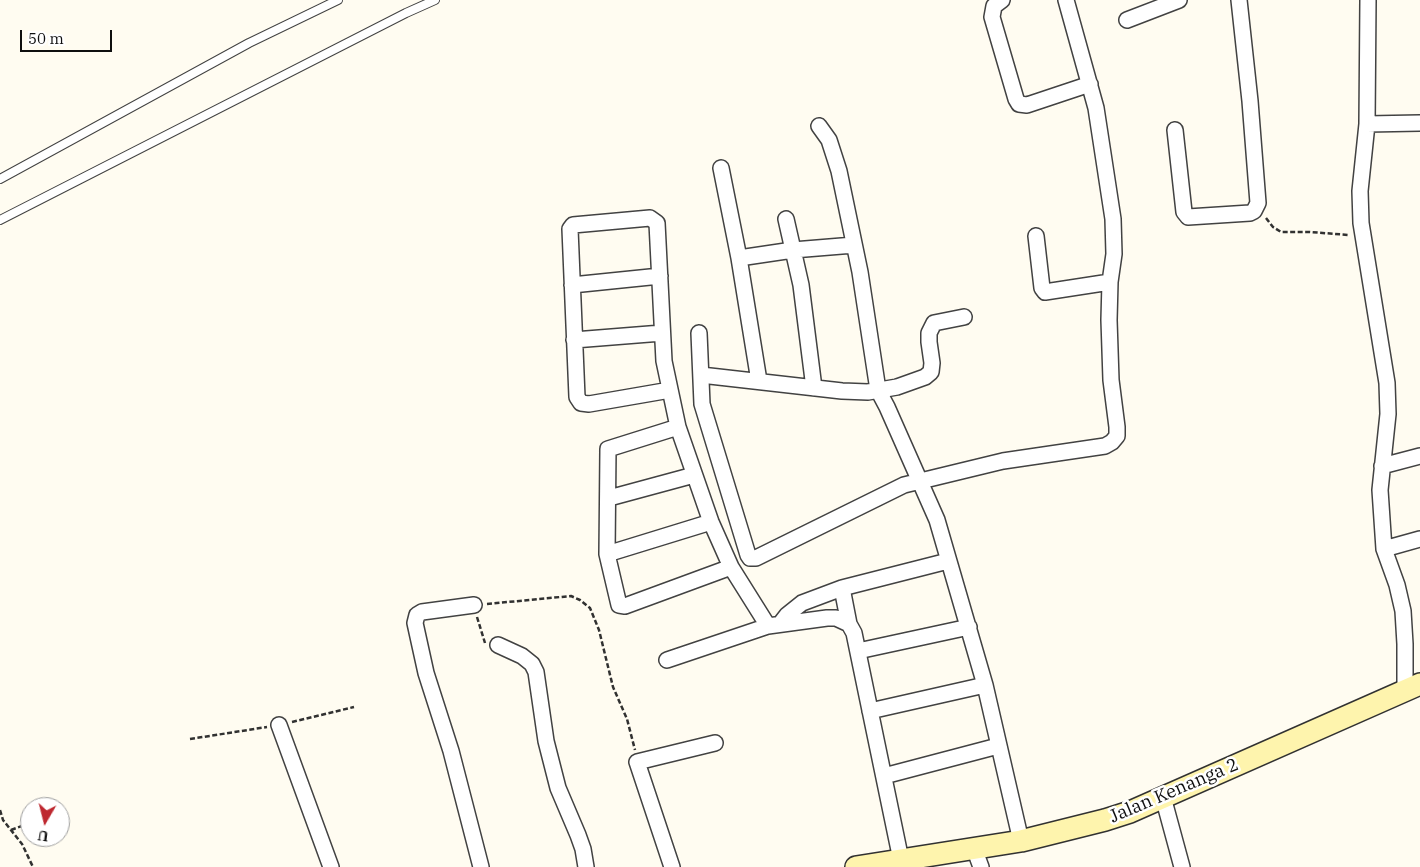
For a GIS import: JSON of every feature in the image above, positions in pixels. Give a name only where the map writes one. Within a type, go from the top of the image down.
[{"type":"main road","name":"Jalan Kenanga 2","points":[[856,867],[901,860],[978,858],[1021,841],[1106,820],[1130,812],[1413,688]]},
{"type":"street","points":[[1000,0],[994,6],[992,17],[1019,104],[1026,105],[1090,84]]},
{"type":"street","points":[[699,333],[702,404],[750,558],[756,558],[904,485],[1004,461],[1105,446],[1112,442],[1116,436],[1117,427],[1111,380],[1109,320],[1110,282],[1114,254],[1113,220],[1096,108],[1066,0]]},
{"type":"street","points":[[1127,20],[1179,0]]},
{"type":"street","points":[[1175,130],[1184,212],[1188,217],[1250,213],[1257,208],[1250,101],[1239,0]]},
{"type":"street","points":[[1368,0],[1367,124],[1360,191],[1363,236],[1387,383],[1388,414],[1380,490],[1384,549],[1403,611],[1405,644],[1413,688]]},
{"type":"street","points":[[1367,124],[1420,123]]},
{"type":"street","points":[[819,126],[828,140],[839,170],[854,245],[878,390],[888,407],[937,520],[985,685],[1021,841]]},
{"type":"street","points":[[721,168],[739,258],[759,381]]},
{"type":"street","points":[[670,390],[589,404],[581,403],[577,397],[570,229],[573,224],[650,218],[657,223],[664,362],[678,427],[711,522],[731,567],[774,625]]},
{"type":"street","points":[[786,219],[801,286],[814,388]]},
{"type":"street","points":[[1036,236],[1042,288],[1045,292],[1110,282]]},
{"type":"street","points":[[739,258],[793,250],[854,245]]},
{"type":"street","points":[[572,285],[660,276]]},
{"type":"street","points":[[701,375],[868,392],[897,387],[929,375],[931,372],[932,363],[929,342],[931,327],[934,323],[964,317]]},
{"type":"street","points":[[574,340],[662,332]]},
{"type":"street","points":[[678,427],[608,449],[607,554],[619,605],[622,606],[731,567]]},
{"type":"street","points":[[1382,466],[1420,456]]},
{"type":"street","points":[[609,498],[694,474]]},
{"type":"street","points":[[607,554],[711,522]]},
{"type":"street","points":[[1384,549],[1420,539]]},
{"type":"street","points":[[774,625],[802,603],[842,588],[948,561]]},
{"type":"street","points":[[842,588],[849,624],[854,633],[858,651],[901,860]]},
{"type":"street","points":[[474,605],[422,612],[417,616],[415,622],[426,673],[451,752],[481,867]]},
{"type":"street","points":[[667,660],[774,625],[827,618],[836,618],[849,624]]},
{"type":"street","points":[[858,651],[969,627]]},
{"type":"street","points":[[498,645],[522,656],[532,664],[536,672],[546,741],[558,788],[583,849],[586,867]]},
{"type":"street","points":[[870,711],[985,685]]},
{"type":"street","points":[[279,725],[331,867]]},
{"type":"street","points":[[672,867],[637,762],[715,743]]},
{"type":"street","points":[[884,776],[998,746]]},
{"type":"street","points":[[1163,797],[1182,867]]},
{"type":"lane","points":[[0,179],[249,43],[338,0]]},
{"type":"lane","points":[[0,220],[435,0]]},
{"type":"path","points":[[1257,208],[1273,227],[1281,232],[1363,236]]},
{"type":"path","points":[[498,645],[488,645],[484,642],[474,605],[571,596],[590,608],[599,630],[614,687],[627,719],[637,762]]},
{"type":"path","points":[[190,739],[279,725],[354,707]]},
{"type":"path","points":[[0,810],[3,820],[22,844],[33,867]]},
{"type":"path","points":[[11,830],[20,827]]}]
